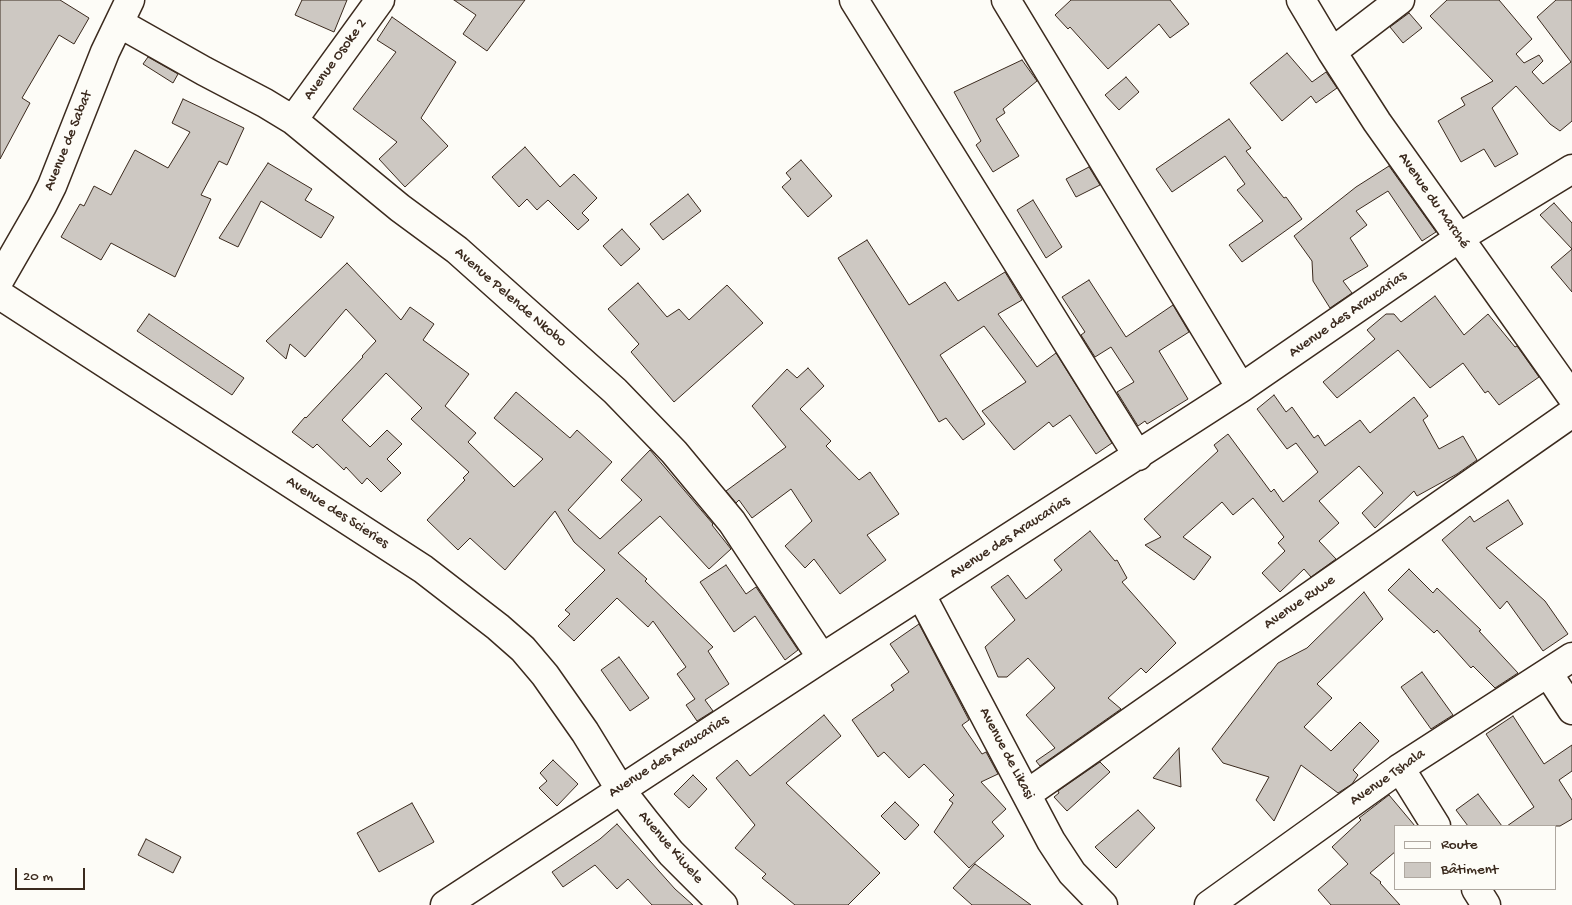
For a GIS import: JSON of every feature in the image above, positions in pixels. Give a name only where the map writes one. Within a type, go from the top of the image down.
[{"type":"street","name":"Avenue Osoke 2","points":[[293,120],[380,0]]},
{"type":"street","points":[[854,0],[1138,456]]},
{"type":"street","points":[[1006,0],[1241,388]]},
{"type":"street","name":"Avenue du Marché","points":[[1301,0],[1377,122],[1572,397]]},
{"type":"street","points":[[1332,52],[1400,0]]},
{"type":"street","name":"Avenue Pelende Nkobo","points":[[125,12],[204,71],[293,120],[395,204],[457,250],[615,390],[674,452],[732,522],[822,658]]},
{"type":"street","name":"Avenue de Sabat","points":[[0,279],[45,199],[63,159],[105,52],[125,12]]},
{"type":"street","name":"Avenue des Araucarias","points":[[446,905],[620,789],[1138,456],[1241,388],[1459,238],[1572,169]]},
{"type":"street","name":"Avenue des Scieries","points":[[0,295],[423,570],[467,601],[522,649],[545,675],[585,732],[620,789]]},
{"type":"street","name":"Avenue Ruwe","points":[[1028,794],[1572,413]]},
{"type":"street","name":"Avenue de Likasi","points":[[921,595],[1061,858],[1072,873],[1103,905]]},
{"type":"street","name":"Avenue Tshala","points":[[1209,905],[1400,768],[1572,657]]},
{"type":"street","points":[[1548,673],[1572,710]]},
{"type":"street","points":[[1400,768],[1435,825]]},
{"type":"street","name":"Avenue Kiwele","points":[[620,789],[671,853],[723,905]]},
{"type":"street","points":[[1477,890],[1486,905]]},
{"type":"building","points":[[0,0],[60,0],[89,18],[74,44],[59,35],[22,98],[30,103],[0,159]]},
{"type":"building","points":[[302,0],[347,0],[334,32],[295,15]]},
{"type":"building","points":[[454,0],[525,0],[487,51],[463,34],[476,15]]},
{"type":"building","points":[[1071,0],[1170,0],[1189,24],[1170,38],[1159,24],[1108,69],[1070,27],[1068,29],[1055,15]]},
{"type":"building","points":[[1447,0],[1499,0],[1532,39],[1516,54],[1524,63],[1539,55],[1543,61],[1532,72],[1543,84],[1571,62],[1537,17],[1556,0],[1572,0],[1572,121],[1560,131],[1550,124],[1516,86],[1492,108],[1518,154],[1495,167],[1484,149],[1461,162],[1438,121],[1465,105],[1461,98],[1493,81],[1430,16]]},
{"type":"building","points":[[1409,13],[1422,28],[1403,43],[1390,27]]},
{"type":"building","points":[[392,17],[456,62],[421,118],[448,146],[405,187],[379,159],[397,142],[353,109],[396,52],[377,40]]},
{"type":"building","points":[[1287,53],[1312,82],[1326,72],[1337,88],[1316,103],[1311,96],[1282,121],[1250,83]]},
{"type":"building","points":[[148,57],[178,74],[173,83],[143,64]]},
{"type":"building","points":[[1022,60],[1037,81],[1003,109],[1005,113],[996,119],[1019,156],[993,172],[976,145],[981,141],[954,92]]},
{"type":"building","points":[[1126,77],[1139,92],[1119,110],[1105,95]]},
{"type":"building","points":[[183,99],[244,128],[227,165],[219,161],[201,195],[211,199],[175,277],[111,243],[101,260],[61,237],[80,204],[84,206],[94,186],[111,195],[135,150],[168,168],[190,132],[172,123]]},
{"type":"building","points":[[1229,119],[1251,148],[1246,151],[1284,198],[1286,197],[1302,219],[1242,262],[1229,245],[1263,221],[1237,190],[1245,184],[1225,156],[1172,192],[1156,169]]},
{"type":"building","points":[[525,147],[560,187],[574,174],[597,198],[582,213],[589,220],[578,230],[548,200],[537,210],[527,199],[519,207],[492,177]]},
{"type":"building","points":[[801,160],[832,196],[808,217],[782,187],[791,179],[786,173]]},
{"type":"building","points":[[268,163],[312,189],[305,200],[334,217],[321,238],[261,201],[238,247],[219,238]]},
{"type":"building","points":[[1389,166],[1436,232],[1422,241],[1388,191],[1356,211],[1367,225],[1350,238],[1368,266],[1343,281],[1352,293],[1330,308],[1313,281],[1312,261],[1294,236],[1356,187]]},
{"type":"building","points":[[1089,167],[1100,185],[1076,197],[1066,179]]},
{"type":"building","points":[[688,194],[701,211],[663,240],[650,224]]},
{"type":"building","points":[[1033,200],[1062,247],[1046,258],[1017,210]]},
{"type":"building","points":[[1554,203],[1572,223],[1572,249],[1540,215]]},
{"type":"building","points":[[622,229],[640,249],[621,266],[603,246]]},
{"type":"building","points":[[867,240],[909,305],[945,282],[958,301],[1005,272],[1022,300],[998,314],[1037,367],[1056,353],[1112,443],[1096,454],[1070,415],[1053,427],[1049,422],[1014,450],[982,411],[1026,382],[984,326],[940,355],[985,424],[963,440],[946,418],[939,422],[838,258]]},
{"type":"building","points":[[1572,249],[1572,292],[1551,267]]},
{"type":"building","points":[[347,263],[401,320],[410,307],[434,324],[423,340],[469,374],[445,406],[476,433],[468,442],[514,487],[543,459],[494,418],[516,392],[570,438],[577,430],[612,462],[568,510],[600,539],[642,500],[621,480],[650,450],[713,524],[731,549],[709,569],[660,516],[618,553],[647,579],[645,581],[713,647],[708,651],[729,684],[705,700],[713,711],[697,721],[686,705],[695,699],[677,674],[686,667],[653,621],[648,627],[617,598],[574,641],[558,626],[570,614],[565,610],[605,570],[574,542],[555,511],[505,570],[470,538],[458,550],[427,520],[465,480],[463,478],[469,472],[411,419],[422,408],[386,373],[342,420],[370,447],[387,430],[402,444],[387,459],[401,473],[381,492],[367,478],[362,484],[346,467],[344,470],[317,444],[313,448],[292,432],[376,341],[346,309],[305,357],[290,344],[286,359],[266,341]]},
{"type":"building","points":[[1089,280],[1126,337],[1173,305],[1189,332],[1159,351],[1188,399],[1147,424],[1145,421],[1138,426],[1117,392],[1134,382],[1111,347],[1095,357],[1081,335],[1085,332],[1062,297]]},
{"type":"building","points":[[638,283],[667,317],[679,309],[689,320],[727,285],[763,323],[674,402],[631,352],[639,344],[608,309]]},
{"type":"building","points":[[1435,296],[1464,335],[1488,314],[1515,347],[1517,346],[1539,377],[1499,405],[1488,391],[1485,393],[1463,363],[1430,388],[1398,350],[1337,398],[1323,382],[1375,339],[1367,330],[1386,314],[1394,314],[1401,322]]},
{"type":"building","points":[[149,314],[244,378],[232,395],[137,331]]},
{"type":"building","points":[[808,368],[824,386],[800,409],[831,441],[826,446],[859,480],[870,472],[899,514],[867,535],[886,560],[840,594],[814,559],[805,568],[785,546],[812,521],[791,489],[752,518],[739,500],[736,503],[726,491],[786,447],[752,406],[787,369],[797,378]]},
{"type":"building","points":[[1274,395],[1286,412],[1292,407],[1314,438],[1318,435],[1325,446],[1360,420],[1370,433],[1414,397],[1428,416],[1423,420],[1439,449],[1463,436],[1477,460],[1457,474],[1417,496],[1414,491],[1375,528],[1362,513],[1383,493],[1359,466],[1319,501],[1339,523],[1319,541],[1336,559],[1311,577],[1304,569],[1280,592],[1262,573],[1285,551],[1278,543],[1284,537],[1253,498],[1233,515],[1222,502],[1183,537],[1211,557],[1194,580],[1145,545],[1161,537],[1144,519],[1218,451],[1214,445],[1228,434],[1271,492],[1274,489],[1283,502],[1318,472],[1296,443],[1287,449],[1257,409]]},
{"type":"building","points":[[1508,500],[1523,524],[1486,548],[1545,601],[1568,634],[1543,651],[1507,601],[1500,609],[1442,540],[1470,516],[1474,522]]},
{"type":"building","points":[[1090,531],[1115,561],[1117,560],[1127,578],[1122,582],[1176,643],[1146,673],[1141,668],[1108,698],[1121,709],[1040,766],[1036,761],[1055,748],[1026,715],[1055,688],[1028,658],[1007,677],[998,677],[985,647],[1015,620],[991,587],[1008,575],[1026,599],[1062,570],[1054,560]]},
{"type":"building","points":[[726,565],[746,594],[756,587],[798,650],[785,660],[755,616],[734,632],[700,582]]},
{"type":"building","points":[[1409,569],[1433,593],[1437,588],[1481,630],[1479,631],[1518,673],[1495,688],[1473,666],[1471,668],[1437,630],[1434,633],[1388,590]]},
{"type":"building","points":[[1364,592],[1383,619],[1317,684],[1332,698],[1304,727],[1331,751],[1360,722],[1379,741],[1353,770],[1358,775],[1352,784],[1338,793],[1301,765],[1274,821],[1256,800],[1269,777],[1223,763],[1212,749],[1278,663],[1307,648]]},
{"type":"building","points":[[919,624],[969,720],[962,725],[982,754],[986,752],[998,774],[981,782],[1006,809],[992,822],[1004,836],[969,868],[934,832],[953,803],[949,800],[954,795],[924,764],[909,778],[884,752],[878,757],[852,720],[894,690],[891,685],[909,672],[890,644]]},
{"type":"building","points":[[619,657],[649,698],[630,711],[601,670]]},
{"type":"building","points":[[1422,672],[1453,715],[1431,729],[1401,687]]},
{"type":"building","points":[[824,715],[841,736],[786,783],[880,873],[848,905],[795,905],[762,878],[766,874],[735,848],[755,825],[716,778],[737,760],[750,776]]},
{"type":"building","points":[[1513,716],[1544,764],[1572,745],[1572,771],[1559,780],[1572,800],[1572,819],[1560,826],[1508,825],[1534,807],[1486,734]]},
{"type":"building","points":[[1179,748],[1181,787],[1153,778]]},
{"type":"building","points":[[553,760],[578,784],[557,806],[539,788],[547,781],[540,773]]},
{"type":"building","points":[[1100,762],[1110,772],[1067,811],[1054,797],[1059,793],[1058,791]]},
{"type":"building","points":[[693,775],[707,789],[689,808],[674,794]]},
{"type":"building","points":[[1478,794],[1501,825],[1467,825],[1456,810]]},
{"type":"building","points":[[1389,795],[1414,825],[1394,825],[1394,853],[1370,873],[1381,882],[1400,905],[1331,905],[1318,890],[1348,864],[1332,847],[1361,820],[1359,818]]},
{"type":"building","points":[[895,802],[919,825],[905,840],[881,816]]},
{"type":"building","points":[[412,803],[434,842],[379,872],[357,833]]},
{"type":"building","points":[[1138,810],[1155,828],[1116,868],[1095,847]]},
{"type":"building","points":[[617,824],[675,889],[693,905],[652,905],[628,879],[617,889],[595,865],[563,887],[552,872],[600,839]]},
{"type":"building","points":[[146,839],[181,857],[173,873],[138,855]]},
{"type":"building","points":[[975,864],[1031,905],[972,905],[953,888]]}]
